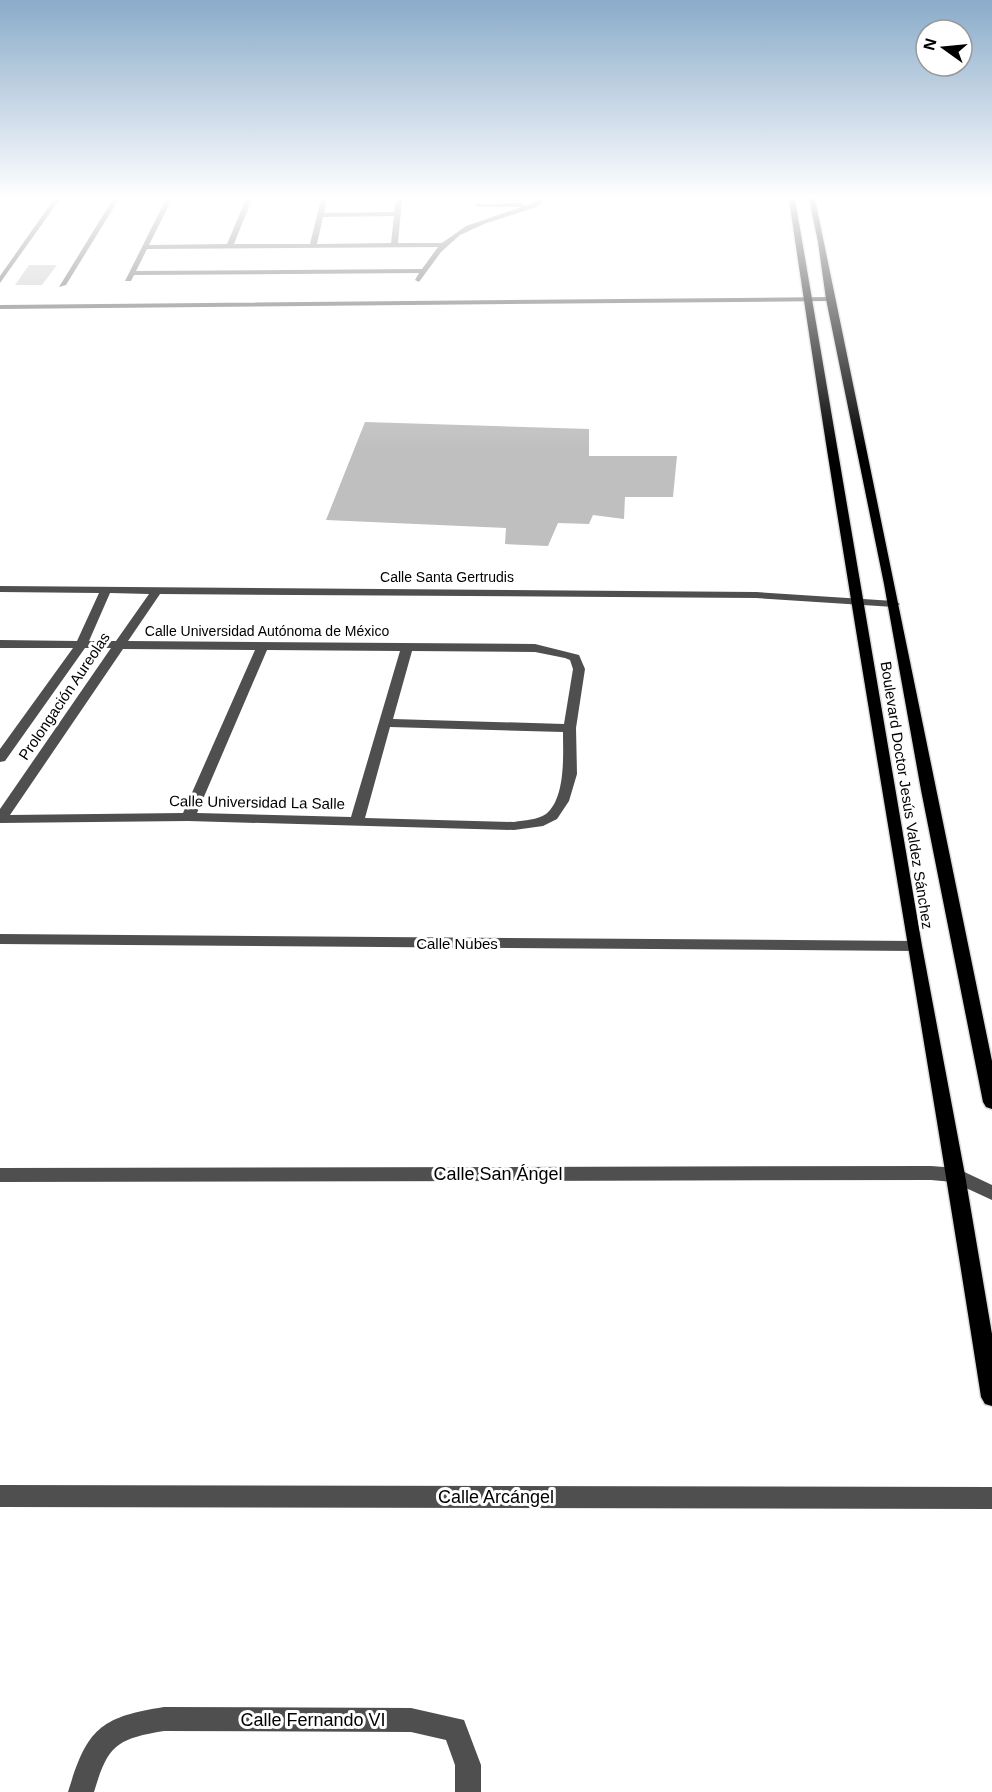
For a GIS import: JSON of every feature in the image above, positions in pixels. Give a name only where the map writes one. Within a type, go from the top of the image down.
[{"type":"main road","name":"Boulevard Doctor Jesús Valdez Sánchez","points":[[805,283],[914,946],[956,1174],[992,1396]]},
{"type":"main road","name":"Boulevard Doctor Jesús Valdez Sánchez","points":[[827,283],[894,604],[928,790],[992,1102]]},
{"type":"street","points":[[0,307],[830,299]]},
{"type":"street","name":"Calle Santa Gertrudis","points":[[0,589],[756,595],[894,604]]},
{"type":"street","name":"Prolongación Aureolas","points":[[0,758],[81,646],[106,590]]},
{"type":"street","name":"Prolongación Aureolas","points":[[0,819],[156,591]]},
{"type":"street","name":"Calle Universidad Autónoma de México","points":[[0,644],[535,648],[569,655],[577,662],[579,669],[570,728]]},
{"type":"street","points":[[188,817],[263,646]]},
{"type":"street","points":[[357,820],[407,647]]},
{"type":"street","points":[[386,723],[570,728]]},
{"type":"street","name":"Calle Universidad La Salle","points":[[0,819],[188,817],[514,826],[538,823],[552,816],[562,801],[570,774],[570,728]]},
{"type":"street","name":"Calle Nubes","points":[[0,939],[914,946]]},
{"type":"street","name":"Calle San Ángel","points":[[0,1175],[956,1174],[992,1193]]},
{"type":"street","name":"Calle Arcángel","points":[[0,1496],[992,1498]]},
{"type":"street","name":"Calle Fernando VI","points":[[81,1792],[91,1759],[107,1735],[132,1723],[164,1719],[411,1720],[434,1723],[455,1730],[468,1765],[468,1792]]},
{"type":"building","points":[[17,283],[44,283],[42,285],[15,285]]},
{"type":"building","points":[[365,422],[589,429],[589,456],[677,456],[673,497],[625,497],[624,519],[593,515],[589,524],[558,523],[548,546],[505,544],[506,528],[326,520]]}]
